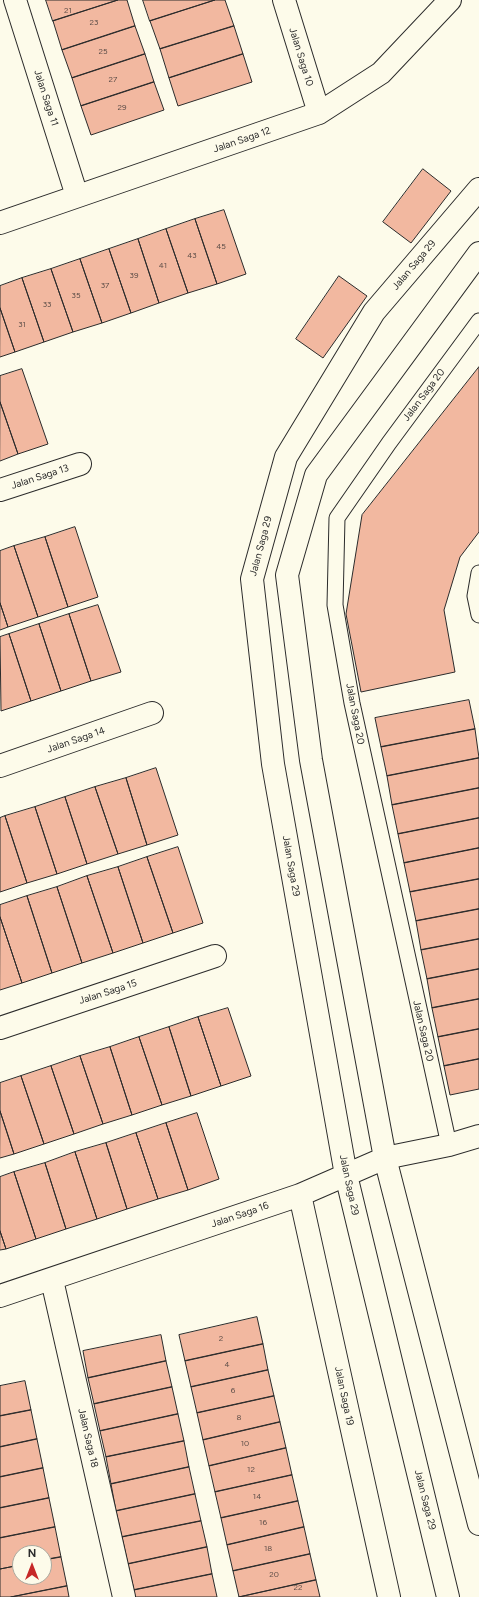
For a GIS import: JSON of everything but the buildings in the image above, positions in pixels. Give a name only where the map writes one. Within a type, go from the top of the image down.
[{"type":"street","name":"Jalan Saga 11","points":[[15,0],[77,196]]},
{"type":"street","name":"Jalan Saga 10","points":[[284,0],[319,113]]},
{"type":"street","name":"Jalan Saga 12","points":[[0,222],[319,113],[381,72],[450,0]]},
{"type":"street","name":"Jalan Saga 29","points":[[448,1597],[346,1175],[273,764],[252,579],[286,457],[374,312],[479,189]]},
{"type":"street","points":[[479,253],[316,475],[287,575],[311,760],[385,1158],[479,1524]]},
{"type":"street","name":"Jalan Saga 13","points":[[0,490],[80,464]]},
{"type":"street","name":"Jalan Saga 14","points":[[0,766],[152,713]]},
{"type":"street","name":"Jalan Saga 15","points":[[0,1028],[215,956]]},
{"type":"street","name":"Jalan Saga 16","points":[[0,1296],[52,1280],[300,1195],[385,1158],[449,1145],[479,1136]]},
{"type":"street","name":"Jalan Saga 19","points":[[300,1195],[389,1597]]},
{"type":"street","name":"Jalan Saga 18","points":[[52,1280],[124,1597]]},
{"type":"lane","name":"Jalan Saga 20","points":[[449,1145],[352,703],[335,605],[337,518],[388,443],[479,321]]},
{"type":"lane","points":[[479,573],[475,596],[479,615]]}]
